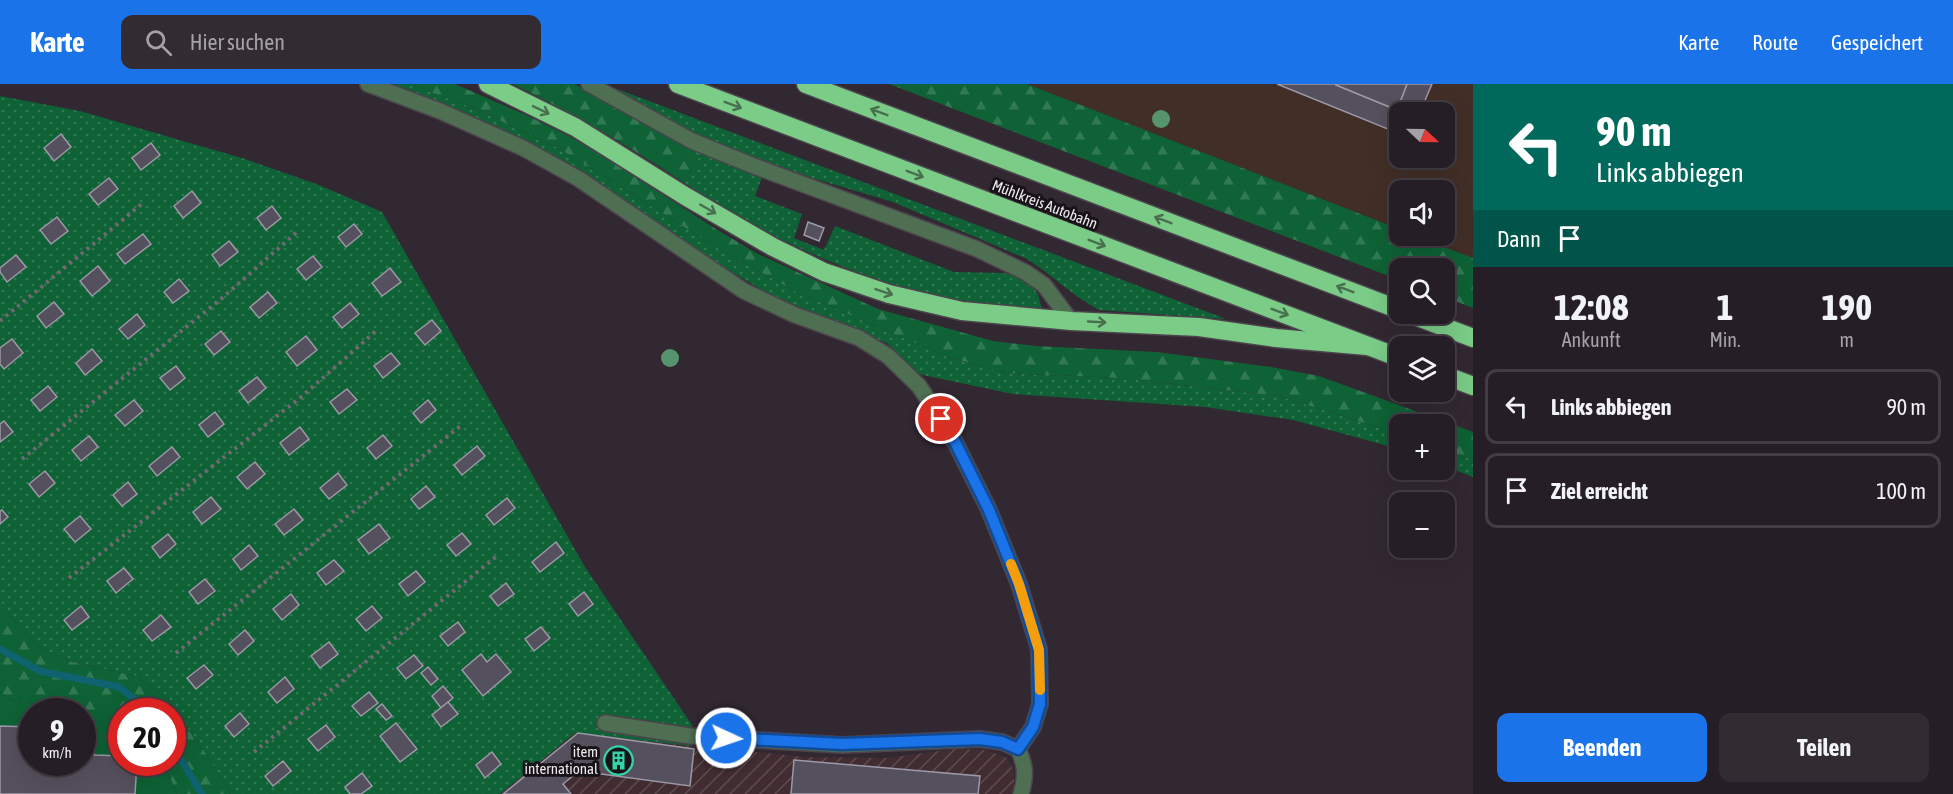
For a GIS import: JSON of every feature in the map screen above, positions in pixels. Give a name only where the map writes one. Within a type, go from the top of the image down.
[{"type":"highway","points":[[488,84],[575,127],[773,247],[824,272],[889,294],[962,311],[1071,321],[1199,327],[1276,338],[1367,346]]},
{"type":"highway","name":"Mühlkreis Autobahn","points":[[678,84],[1389,354]]},
{"type":"highway","name":"Mühlkreis Autobahn","points":[[806,84],[1389,306]]},
{"type":"highway","points":[[1436,324],[1473,338]]},
{"type":"highway","points":[[1455,379],[1473,386]]},
{"type":"street","points":[[368,84],[440,111],[523,148],[579,179],[744,291],[795,315],[859,338],[888,356],[919,386],[952,436],[989,510],[1019,584],[1039,650],[1040,704],[1033,727],[1018,749]]},
{"type":"street","points":[[589,84],[692,141],[977,249],[1025,272],[1044,285],[1071,321]]},
{"type":"street","points":[[605,723],[690,736],[842,744],[980,739],[1002,742],[1018,749],[1023,759],[1025,778],[1021,794]]},
{"type":"path","points":[[0,321],[143,203]]},
{"type":"path","points":[[22,459],[221,299],[297,232]]},
{"type":"path","points":[[69,578],[300,398],[376,332]]},
{"type":"path","points":[[176,653],[463,424]]},
{"type":"path","points":[[254,752],[497,556]]},
{"type":"shaded area","points":[[1027,84],[1473,84],[1473,258],[1441,246],[1455,246],[1455,180],[1389,180],[1389,225]]},
{"type":"shaded area","points":[[575,733],[805,757],[886,758],[954,749],[986,750],[1006,757],[1014,770],[1014,787],[1012,794],[500,794]]},
{"type":"green space","points":[[389,84],[409,84],[474,108],[560,149],[729,255],[795,291],[945,356],[1006,373],[1120,378],[1279,396],[1389,431],[1389,446],[1293,420],[1205,407],[1013,394],[918,374],[887,343],[821,318],[771,295],[703,255],[590,178],[515,136]]},
{"type":"green space","points":[[409,84],[455,84],[526,115],[569,136],[606,158],[758,254],[878,309],[993,341],[1036,346],[1157,352],[1271,367],[1319,376],[1424,414],[1389,414],[1389,431],[1279,396],[1120,378],[1006,373],[945,356],[795,291],[729,255],[560,149],[474,108]]},
{"type":"green space","points":[[513,84],[575,84],[702,153],[683,182],[600,130]]},
{"type":"green space","points":[[604,84],[1226,319],[1099,310],[1027,259],[893,202],[782,169],[707,142]]},
{"type":"green space","points":[[889,84],[1027,84],[1389,225],[1389,246],[1441,246],[1473,258],[1473,308],[1455,301],[1455,258],[1389,258],[1389,276]]},
{"type":"green space","points":[[0,96],[80,111],[245,159],[319,185],[382,212],[585,567],[692,725],[691,746],[575,733],[500,794],[231,794],[186,725],[186,698],[166,698],[136,676],[72,662],[42,649],[10,616],[0,600]]},
{"type":"green space","points":[[702,153],[762,177],[755,196],[802,214],[794,238],[824,250],[835,226],[954,272],[1004,273],[1017,276],[1030,284],[1038,294],[1042,309],[992,306],[925,293],[860,273],[798,247],[737,216],[683,182]]},
{"type":"green space","points":[[1455,425],[1473,432],[1473,460],[1455,454]]},
{"type":"green space","points":[[1455,454],[1473,460],[1473,477],[1455,470]]},
{"type":"green space","points":[[0,600],[10,616],[42,649],[72,662],[136,676],[166,698],[108,698],[108,717],[96,715],[96,698],[18,698],[18,701],[0,692]]},
{"type":"green space","points":[[0,692],[18,701],[18,776],[96,776],[96,714],[108,717],[108,776],[169,776],[177,794],[0,794]]},
{"type":"green space","points":[[186,725],[231,794],[177,794],[169,776],[186,776]]},
{"type":"building","points":[[1277,84],[1336,84],[1389,107],[1389,130]]},
{"type":"building","points":[[1407,84],[1432,84],[1424,102],[1400,102]]},
{"type":"building","points":[[1407,84],[1400,102],[1389,102],[1389,107],[1336,85]]},
{"type":"building","points":[[61,134],[71,147],[54,161],[44,148]]},
{"type":"building","points":[[151,143],[160,155],[141,170],[132,158]]},
{"type":"building","points":[[109,178],[118,189],[98,205],[89,194]]},
{"type":"building","points":[[192,191],[201,203],[183,218],[174,206]]},
{"type":"building","points":[[272,206],[281,218],[266,230],[257,218]]},
{"type":"building","points":[[57,217],[68,231],[51,244],[40,230]]},
{"type":"building","points":[[808,222],[824,228],[819,241],[804,235]]},
{"type":"building","points":[[354,224],[362,234],[346,247],[338,237]]},
{"type":"building","points":[[143,234],[151,244],[125,264],[117,254]]},
{"type":"building","points":[[229,241],[238,252],[220,266],[212,255]]},
{"type":"building","points":[[16,255],[26,267],[7,282],[0,268]]},
{"type":"building","points":[[313,256],[322,267],[306,280],[297,269]]},
{"type":"building","points":[[98,266],[110,281],[92,296],[80,281]]},
{"type":"building","points":[[390,268],[401,282],[382,296],[372,283]]},
{"type":"building","points":[[179,279],[189,291],[173,303],[164,292]]},
{"type":"building","points":[[268,292],[277,303],[259,318],[250,307]]},
{"type":"building","points":[[54,302],[64,314],[46,328],[37,316]]},
{"type":"building","points":[[350,303],[359,314],[342,328],[333,317]]},
{"type":"building","points":[[137,314],[145,325],[128,339],[119,329]]},
{"type":"building","points":[[432,320],[441,331],[425,345],[415,333]]},
{"type":"building","points":[[221,331],[230,342],[214,355],[205,344]]},
{"type":"building","points":[[306,336],[317,350],[297,366],[286,352]]},
{"type":"building","points":[[12,339],[23,353],[4,369],[0,364],[0,348]]},
{"type":"building","points":[[92,349],[102,361],[85,375],[76,363]]},
{"type":"building","points":[[391,353],[400,364],[383,378],[374,366]]},
{"type":"building","points":[[176,366],[185,378],[170,390],[160,378]]},
{"type":"building","points":[[257,377],[266,388],[248,403],[239,391]]},
{"type":"building","points":[[48,386],[57,397],[40,411],[31,400]]},
{"type":"building","points":[[347,389],[357,400],[339,414],[330,402]]},
{"type":"building","points":[[134,400],[143,411],[125,426],[115,415]]},
{"type":"building","points":[[428,400],[436,410],[421,423],[413,413]]},
{"type":"building","points":[[215,412],[224,424],[208,437],[199,425]]},
{"type":"building","points":[[4,421],[13,432],[0,442],[0,424]]},
{"type":"building","points":[[300,427],[309,439],[289,455],[280,443]]},
{"type":"building","points":[[383,435],[392,446],[376,459],[367,448]]},
{"type":"building","points":[[89,436],[98,447],[81,461],[72,450]]},
{"type":"building","points":[[477,446],[485,456],[462,475],[454,465]]},
{"type":"building","points":[[172,447],[180,457],[157,476],[149,466]]},
{"type":"building","points":[[255,462],[265,474],[247,489],[237,477]]},
{"type":"building","points":[[45,471],[55,483],[39,497],[29,484]]},
{"type":"building","points":[[338,473],[347,485],[329,499],[320,488]]},
{"type":"building","points":[[128,482],[137,494],[122,506],[113,495]]},
{"type":"building","points":[[426,486],[435,497],[419,509],[411,499]]},
{"type":"building","points":[[211,497],[221,509],[202,524],[193,512]]},
{"type":"building","points":[[507,498],[515,508],[494,525],[486,515]]},
{"type":"building","points":[[294,509],[303,520],[284,535],[275,524]]},
{"type":"building","points":[[2,510],[8,517],[0,524],[0,511]]},
{"type":"building","points":[[80,516],[91,529],[75,542],[64,529]]},
{"type":"building","points":[[379,524],[390,538],[369,554],[358,540]]},
{"type":"building","points":[[462,533],[471,544],[456,556],[447,545]]},
{"type":"building","points":[[168,534],[176,544],[160,558],[152,547]]},
{"type":"building","points":[[556,542],[564,553],[540,572],[532,562]]},
{"type":"building","points":[[249,545],[258,556],[241,570],[233,559]]},
{"type":"building","points":[[334,560],[344,571],[326,585],[317,573]]},
{"type":"building","points":[[124,568],[133,579],[116,593],[107,581]]},
{"type":"building","points":[[416,571],[425,582],[408,596],[399,584]]},
{"type":"building","points":[[205,579],[215,591],[198,604],[189,592]]},
{"type":"building","points":[[506,583],[514,594],[498,606],[490,596]]},
{"type":"building","points":[[584,592],[593,604],[578,616],[569,604]]},
{"type":"building","points":[[291,594],[299,605],[282,620],[273,609]]},
{"type":"building","points":[[81,606],[89,617],[72,630],[64,620]]},
{"type":"building","points":[[372,606],[382,618],[366,631],[356,619]]},
{"type":"building","points":[[161,615],[171,627],[152,641],[143,630]]},
{"type":"building","points":[[458,622],[465,632],[448,646],[440,636]]},
{"type":"building","points":[[541,627],[550,638],[534,651],[525,639]]},
{"type":"building","points":[[245,630],[254,641],[238,655],[229,644]]},
{"type":"building","points":[[329,642],[338,654],[320,668],[311,656]]},
{"type":"building","points":[[481,654],[487,662],[496,654],[511,672],[483,696],[462,670]]},
{"type":"building","points":[[414,655],[423,666],[406,679],[397,668]]},
{"type":"building","points":[[204,665],[213,675],[196,689],[187,678]]},
{"type":"building","points":[[428,667],[438,679],[431,685],[421,673]]},
{"type":"building","points":[[285,677],[294,689],[277,703],[268,692]]},
{"type":"building","points":[[443,686],[453,698],[441,708],[432,696]]},
{"type":"building","points":[[369,692],[378,703],[361,716],[352,706]]},
{"type":"building","points":[[448,702],[458,714],[441,727],[432,715]]},
{"type":"building","points":[[382,704],[392,716],[386,720],[376,709]]},
{"type":"building","points":[[240,713],[249,724],[234,737],[225,726]]},
{"type":"building","points":[[396,723],[417,749],[400,762],[380,736]]},
{"type":"building","points":[[326,725],[335,737],[318,751],[308,739]]},
{"type":"building","points":[[0,726],[18,727],[18,776],[96,776],[96,755],[108,756],[108,776],[136,776],[135,794],[0,794]]},
{"type":"building","name":"item international","points":[[578,733],[694,749],[690,786],[579,771],[563,784],[571,794],[503,794]]},
{"type":"building","points":[[492,752],[501,764],[485,778],[476,765]]},
{"type":"building","points":[[794,760],[980,776],[978,794],[791,794]]},
{"type":"building","points":[[283,761],[291,771],[273,786],[265,776]]},
{"type":"building","points":[[362,773],[372,786],[361,794],[350,794],[345,787]]},
{"type":"waterway","points":[[0,649],[40,671],[119,687],[133,698]]},
{"type":"waterway","points":[[186,768],[202,794]]},
{"type":"slow traffic","points":[[1011,564],[1039,650],[1040,690]]},
{"type":"place","name":"item international","points":[[619,760]]},
{"type":"route","points":[[726,738],[842,744],[980,739],[1002,742],[1018,749],[1033,727],[1040,704],[1039,650],[1019,584],[989,510],[941,419]]}]
